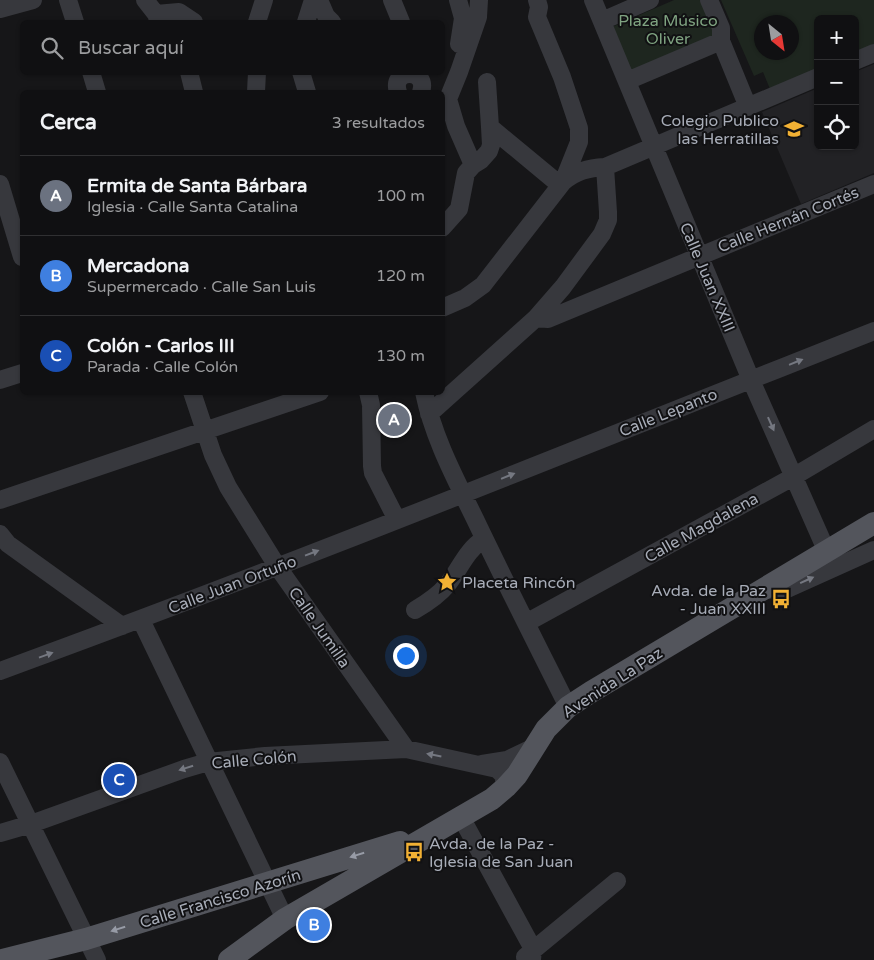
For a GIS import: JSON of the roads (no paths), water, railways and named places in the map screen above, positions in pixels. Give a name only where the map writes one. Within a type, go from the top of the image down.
[{"type":"main road","name":"Avenida La Paz","points":[[437,830],[492,799],[506,787],[524,765],[546,729],[568,707],[874,523]]},
{"type":"main road","name":"Calle Francisco Azorín","points":[[2,960],[86,939],[437,830]]},
{"type":"main road","points":[[232,959],[285,919],[437,830]]},
{"type":"street","points":[[0,9],[32,0]]},
{"type":"street","points":[[68,0],[75,20]]},
{"type":"street","points":[[145,0],[158,18],[179,12],[191,20]]},
{"type":"street","points":[[258,20],[264,0]]},
{"type":"street","points":[[307,20],[313,0]]},
{"type":"street","points":[[319,0],[326,16],[330,20]]},
{"type":"street","points":[[392,0],[400,20]]},
{"type":"street","points":[[458,0],[462,11],[462,26],[459,46],[450,70],[454,74],[458,74]]},
{"type":"street","points":[[473,165],[456,126],[448,99],[478,17],[479,0]]},
{"type":"street","points":[[528,0],[537,8],[579,128],[579,142],[562,184]]},
{"type":"street","name":"Calle Juan XXIII","points":[[593,0],[751,380],[827,552]]},
{"type":"street","points":[[602,21],[650,0]]},
{"type":"street","points":[[709,0],[721,28],[721,41],[748,107]]},
{"type":"street","points":[[627,81],[721,41]]},
{"type":"street","points":[[857,60],[874,53]]},
{"type":"street","points":[[92,75],[96,90]]},
{"type":"street","points":[[189,75],[193,90]]},
{"type":"street","points":[[256,90],[257,75]]},
{"type":"street","points":[[302,75],[306,90]]},
{"type":"street","points":[[397,90],[396,87],[399,79],[405,75]]},
{"type":"street","points":[[415,75],[421,81],[421,90]]},
{"type":"street","points":[[445,307],[465,298],[483,285],[562,184],[578,172],[593,168],[605,168],[814,79]]},
{"type":"street","points":[[445,225],[459,209],[466,173],[481,160],[489,151],[491,145],[487,82]]},
{"type":"street","points":[[490,126],[562,184]]},
{"type":"street","points":[[428,414],[536,318],[563,287],[605,228],[608,212],[605,168]]},
{"type":"street","points":[[0,184],[20,250]]},
{"type":"street","name":"Calle Hernán Cortés","points":[[536,318],[548,319],[874,184]]},
{"type":"street","name":"Calle Lepanto","points":[[463,494],[874,331]]},
{"type":"street","points":[[0,380],[20,374]]},
{"type":"street","name":"Calle Jumilla","points":[[193,395],[204,431],[224,479],[277,566],[406,749]]},
{"type":"street","points":[[0,500],[311,395]]},
{"type":"street","points":[[369,395],[371,405],[372,466],[397,520]]},
{"type":"street","points":[[425,395],[428,414],[463,494],[568,707]]},
{"type":"street","name":"Calle Magdalena","points":[[526,623],[793,477],[874,429]]},
{"type":"street","name":"Calle Juan Ortuño","points":[[0,671],[141,620],[463,494]]},
{"type":"street","points":[[0,534],[8,544],[122,626]]},
{"type":"street","points":[[415,610],[439,594],[451,580],[472,548],[484,539]]},
{"type":"street","name":"Avenida La Paz","points":[[760,590],[786,589],[874,550]]},
{"type":"street","points":[[141,620],[285,919]]},
{"type":"street","points":[[482,764],[506,760],[534,747]]},
{"type":"street","name":"Calle Colón","points":[[0,833],[208,762],[265,756],[406,749],[482,764],[497,769],[503,775],[506,787]]},
{"type":"street","points":[[0,762],[97,960]]},
{"type":"street","points":[[461,818],[529,956],[617,881]]},
{"type":"place","name":"Colegio Publico las Herratillas","points":[[794,129]]},
{"type":"place","name":"Ermita de Santa Bárbara","points":[[394,420]]},
{"type":"place","name":"Placeta Rincón","points":[[447,582]]},
{"type":"place","name":"Avda. de la Paz - Juan XXIII","points":[[781,599]]},
{"type":"place","name":"Colón - Carlos III","points":[[119,780]]},
{"type":"place","name":"Avda. de la Paz - Iglesia de San Juan","points":[[414,852]]},
{"type":"place","name":"Mercadona","points":[[314,925]]},
{"type":"park label","name":"Plaza Músico Oliver","points":[[668,29]]}]
